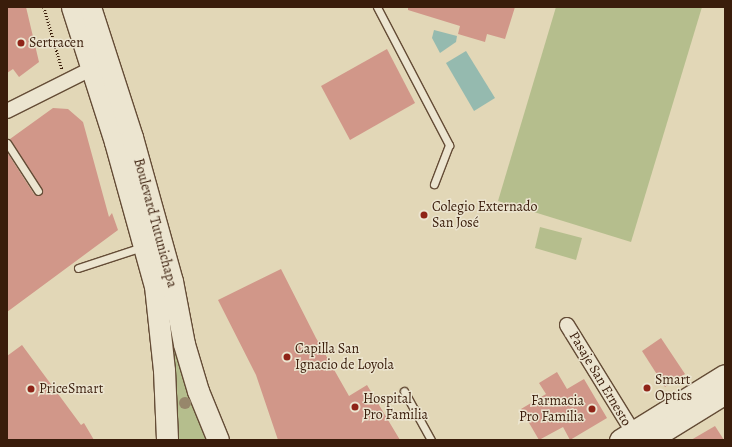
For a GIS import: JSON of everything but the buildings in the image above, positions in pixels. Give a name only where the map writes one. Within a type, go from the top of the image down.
[{"type":"main road","name":"Boulevard Tutunichapa","points":[[72,7],[92,68],[155,286],[161,335],[167,440]]},
{"type":"main road","name":"Boulevard Tutunichapa","points":[[90,7],[132,137],[172,281],[188,358],[218,440]]},
{"type":"main road","points":[[634,437],[725,375]]},
{"type":"main road","points":[[634,437],[725,393]]},
{"type":"street","points":[[7,111],[92,68]]},
{"type":"street","name":"Pasaje San Ernesto","points":[[568,325],[634,437]]},
{"type":"lane","points":[[377,7],[449,145],[434,184]]},
{"type":"lane","points":[[7,143],[38,191]]},
{"type":"lane","points":[[78,268],[144,246]]},
{"type":"lane","points":[[404,391],[431,440]]},
{"type":"path","points":[[44,7],[66,81]]},
{"type":"green space","points":[[556,7],[702,7],[631,242],[498,201]]},
{"type":"green space","points":[[540,227],[582,238],[576,260],[535,248]]},
{"type":"green space","points":[[165,316],[183,378],[209,440],[175,440]]},
{"type":"water","points":[[434,30],[457,36],[456,42],[440,53],[432,38]]},
{"type":"water","points":[[466,51],[495,98],[474,111],[446,63]]},
{"type":"place","name":"Sertracen","points":[[21,43]]},
{"type":"place","name":"Colegio Externado San José","points":[[424,215]]},
{"type":"place","name":"Capilla San Ignacio de Loyola","points":[[287,357]]},
{"type":"place","name":"Smart Optics","points":[[647,388]]},
{"type":"place","name":"PriceSmart","points":[[31,389]]},
{"type":"place","name":"Hospital Pro Familia","points":[[355,407]]},
{"type":"place","name":"Farmacia Pro Familia","points":[[592,409]]}]
